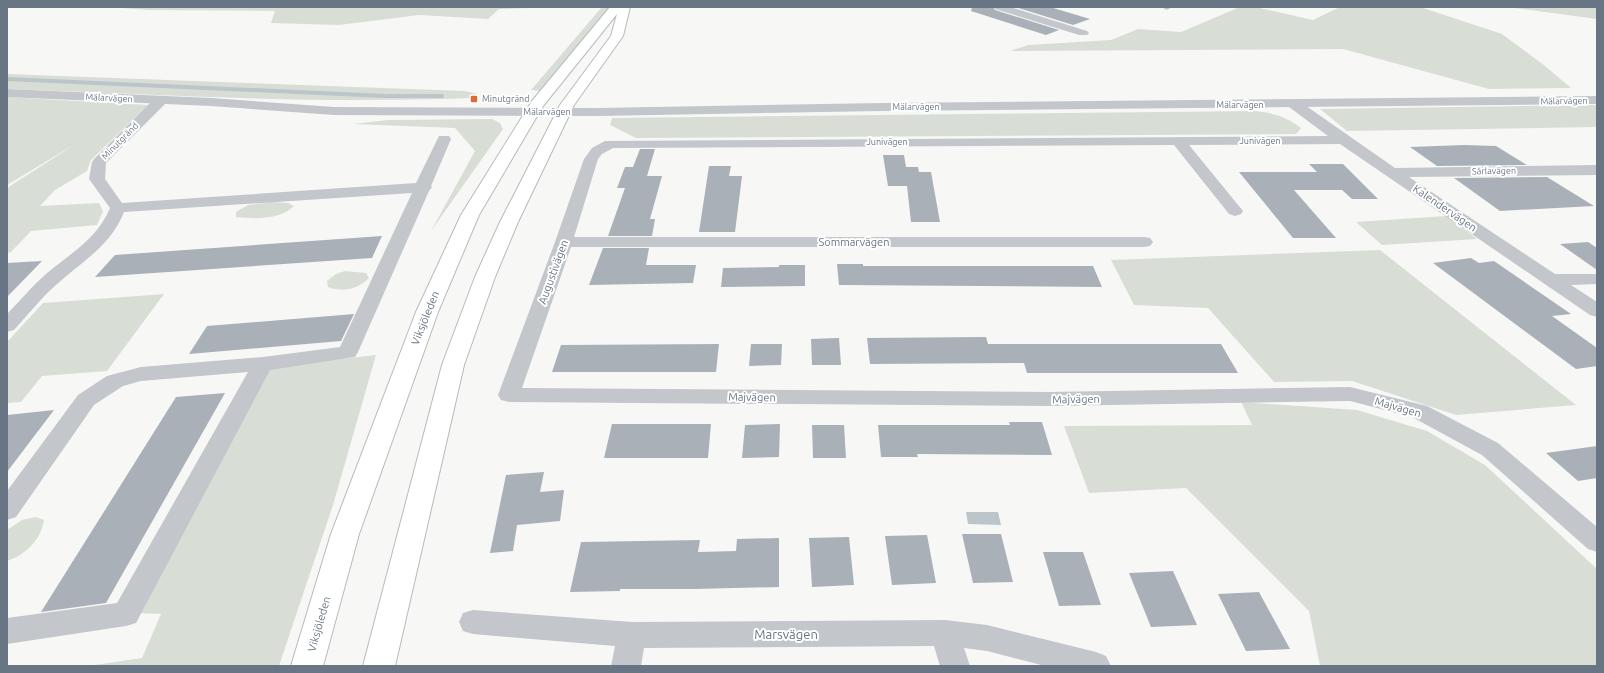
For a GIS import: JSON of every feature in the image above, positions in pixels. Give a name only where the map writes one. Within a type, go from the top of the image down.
[{"type":"main road","name":"Viksjöleden","points":[[306,666],[345,534],[427,312],[470,215],[535,108],[616,7]]},
{"type":"main road","points":[[378,666],[453,365],[485,277],[565,108],[616,36],[624,7]]},
{"type":"street","points":[[999,7],[1083,33]]},
{"type":"street","name":"Mälarvägen","points":[[7,93],[211,102],[334,111],[535,108],[1294,104],[1597,100]]},
{"type":"street","name":"Minutgränd","points":[[118,208],[96,179],[99,162],[161,100]]},
{"type":"street","name":"Kalendervägen","points":[[1294,104],[1343,140],[1597,311]]},
{"type":"street","points":[[7,510],[86,400],[115,381],[141,374],[263,364],[348,352],[444,140]]},
{"type":"street","name":"Junivägen","points":[[598,151],[610,144],[631,143],[1343,140]]},
{"type":"street","points":[[1178,141],[1235,211]]},
{"type":"street","name":"Augustivägen","points":[[509,395],[564,242],[591,159],[598,151]]},
{"type":"street","name":"Särlavägen","points":[[1392,173],[1597,170]]},
{"type":"street","points":[[7,326],[53,278],[92,248],[115,217],[118,208],[424,187]]},
{"type":"street","name":"Sommarvägen","points":[[564,242],[1144,242]]},
{"type":"street","points":[[1551,280],[1597,279]]},
{"type":"street","points":[[7,631],[126,614],[263,364]]},
{"type":"street","name":"Majvägen","points":[[509,395],[1050,399],[1276,394],[1350,394],[1419,411],[1490,449],[1597,542]]},
{"type":"street","name":"Marsvägen","points":[[472,622],[632,635],[945,633],[987,638],[1096,666]]},
{"type":"street","points":[[945,633],[955,666]]},
{"type":"street","points":[[626,666],[632,635]]},
{"type":"shaded area","points":[[109,7],[560,7],[499,9],[488,19],[419,15],[339,25],[271,23],[275,11],[148,10]]},
{"type":"shaded area","points":[[602,7],[611,7],[540,91],[531,90]]},
{"type":"shaded area","points":[[1240,7],[1255,7],[1313,20],[1340,7],[1420,7],[1502,34],[1545,66],[1571,88],[1489,89],[1343,49],[1010,51],[1028,45],[1111,40],[1138,29],[1181,32]]},
{"type":"shaded area","points":[[1508,7],[1597,7],[1597,19]]},
{"type":"shaded area","points":[[7,74],[465,91],[478,94],[472,98],[356,100],[181,96],[7,89]]},
{"type":"shaded area","points":[[7,97],[148,105],[91,160],[87,171],[55,190],[40,206],[99,203],[103,211],[97,225],[31,231],[11,252],[7,253],[7,188],[77,143],[7,185]]},
{"type":"shaded area","points":[[1597,105],[1597,127],[1347,131],[1320,109]]},
{"type":"shaded area","points":[[1256,111],[1280,116],[1301,128],[1296,134],[636,138],[610,125],[612,118]]},
{"type":"shaded area","points":[[492,119],[500,123],[503,129],[431,231],[475,151],[455,128],[353,124],[388,120]]},
{"type":"shaded area","points":[[272,202],[288,203],[294,206],[282,214],[267,218],[236,217],[236,212],[248,205]]},
{"type":"shaded area","points":[[1446,216],[1477,239],[1382,245],[1356,222]]},
{"type":"shaded area","points":[[1380,250],[1576,405],[1456,415],[1352,381],[1274,382],[1208,308],[1134,305],[1111,260]]},
{"type":"shaded area","points":[[345,271],[366,273],[369,278],[360,285],[350,289],[339,290],[328,287],[327,281],[336,274]]},
{"type":"shaded area","points":[[164,294],[107,371],[42,376],[21,402],[7,403],[7,342],[43,303]]},
{"type":"shaded area","points":[[376,355],[333,505],[279,666],[88,666],[142,658],[161,614],[137,613],[263,368]]},
{"type":"shaded area","points":[[1241,402],[1357,410],[1427,431],[1485,465],[1597,569],[1597,666],[1320,666],[1309,611],[1186,488],[1089,493],[1064,426],[1252,425]]},
{"type":"shaded area","points":[[966,512],[998,512],[1001,525],[968,524]]},
{"type":"shaded area","points":[[36,517],[44,520],[36,540],[26,551],[7,561],[7,530],[22,520]]},
{"type":"building","points":[[972,7],[993,7],[995,10],[1059,30],[1046,35],[971,11]]},
{"type":"building","points":[[1015,7],[1050,7],[1090,19],[1073,25]]},
{"type":"building","points":[[1464,145],[1496,146],[1527,165],[1437,166],[1410,147]]},
{"type":"building","points":[[640,149],[655,149],[647,176],[662,176],[650,219],[655,219],[652,236],[608,236],[625,188],[617,188],[625,167],[633,167]]},
{"type":"building","points":[[883,155],[904,155],[906,167],[918,167],[919,172],[931,172],[940,222],[911,222],[907,186],[888,186]]},
{"type":"building","points":[[1309,164],[1343,164],[1378,199],[1352,199],[1342,190],[1294,190],[1336,238],[1293,238],[1239,172],[1317,172]]},
{"type":"building","points":[[709,166],[731,166],[729,176],[742,176],[735,232],[699,232]]},
{"type":"building","points":[[1547,177],[1594,206],[1500,211],[1454,178]]},
{"type":"building","points":[[382,236],[372,258],[95,277],[115,255]]},
{"type":"building","points":[[1588,242],[1597,248],[1597,270],[1560,244]]},
{"type":"building","points":[[603,248],[649,248],[646,265],[696,265],[693,283],[589,285]]},
{"type":"building","points":[[1471,258],[1479,263],[1494,261],[1571,314],[1552,316],[1597,348],[1597,366],[1576,369],[1433,263]]},
{"type":"building","points":[[42,261],[7,297],[7,263]]},
{"type":"building","points":[[837,264],[863,264],[863,266],[1093,266],[1102,287],[839,285]]},
{"type":"building","points":[[779,265],[805,265],[805,286],[721,287],[723,268],[779,267]]},
{"type":"building","points":[[354,314],[341,341],[189,354],[207,326]]},
{"type":"building","points":[[986,337],[988,344],[1221,344],[1238,373],[1027,373],[1024,363],[870,364],[867,338]]},
{"type":"building","points":[[839,338],[841,365],[812,365],[811,339]]},
{"type":"building","points":[[719,344],[716,372],[552,372],[561,345]]},
{"type":"building","points":[[751,344],[782,344],[781,365],[749,366]]},
{"type":"building","points":[[225,393],[106,603],[41,612],[176,397]]},
{"type":"building","points":[[54,410],[7,472],[7,415]]},
{"type":"building","points":[[1009,422],[1042,422],[1052,455],[917,454],[918,457],[881,457],[878,425],[1010,425]]},
{"type":"building","points":[[612,424],[711,424],[708,458],[604,458]]},
{"type":"building","points":[[780,424],[779,457],[742,458],[745,425]]},
{"type":"building","points":[[812,425],[844,425],[846,458],[813,458]]},
{"type":"building","points":[[1597,446],[1597,478],[1578,481],[1546,453]]},
{"type":"building","points":[[544,472],[540,492],[564,490],[560,521],[517,525],[513,551],[490,553],[506,475]]},
{"type":"building","points":[[962,534],[1001,534],[1013,582],[973,583]]},
{"type":"building","points":[[927,535],[936,583],[892,585],[885,536]]},
{"type":"building","points":[[849,537],[854,585],[812,587],[809,538]]},
{"type":"building","points":[[779,538],[779,587],[620,589],[620,591],[570,592],[581,542],[700,540],[698,552],[736,551],[737,539]]},
{"type":"building","points":[[1043,552],[1083,552],[1101,605],[1059,606]]},
{"type":"building","points":[[1173,571],[1197,625],[1151,627],[1129,573]]},
{"type":"building","points":[[1259,592],[1290,649],[1246,651],[1218,594]]},
{"type":"waterway","points":[[7,79],[385,96],[442,96]]},
{"type":"place","name":"Minutgränd","points":[[474,99]]}]
